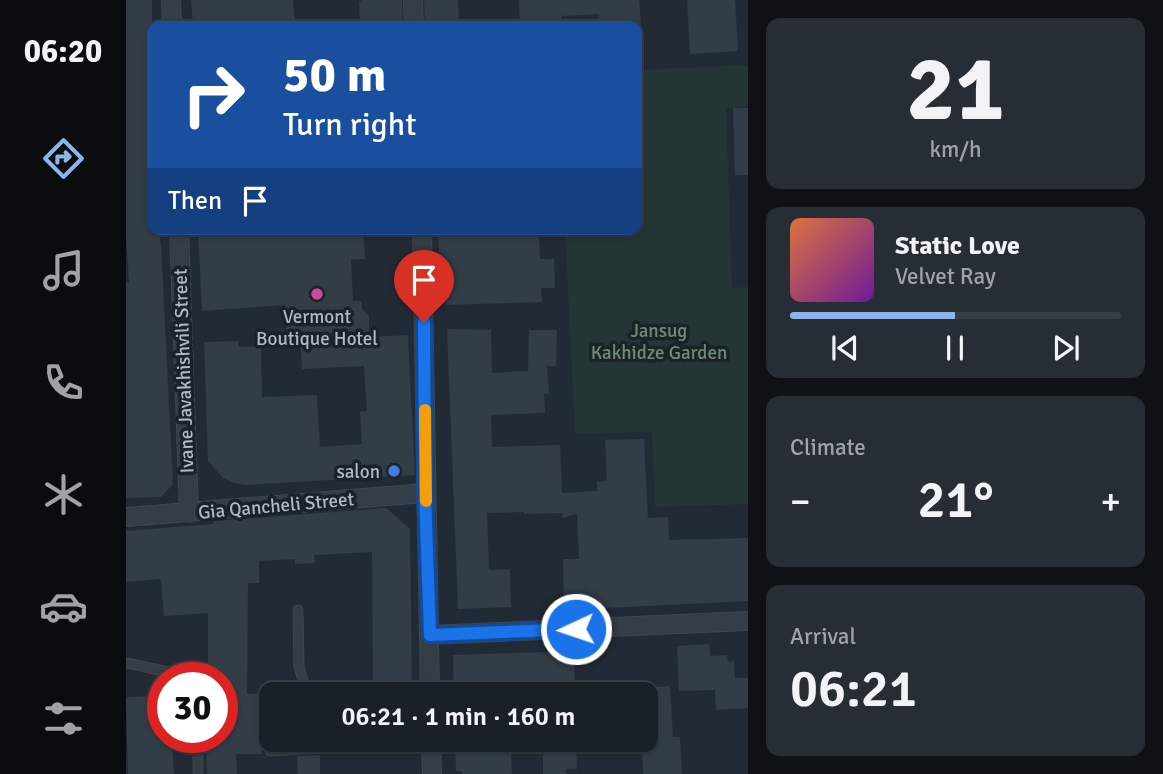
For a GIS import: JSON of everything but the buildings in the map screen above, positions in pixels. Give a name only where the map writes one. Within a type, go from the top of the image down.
[{"type":"street","points":[[171,0],[172,21]]},
{"type":"street","points":[[413,0],[414,21]]},
{"type":"street","name":"Ivane Javakhishvili Street","points":[[179,235],[189,513]]},
{"type":"street","points":[[422,235],[430,682]]},
{"type":"street","name":"Gia Qancheli Street","points":[[126,517],[425,493]]},
{"type":"street","points":[[430,635],[748,621]]},
{"type":"street","points":[[431,752],[432,774]]},
{"type":"lane","points":[[298,610],[299,667],[303,682]]},
{"type":"lane","points":[[126,663],[147,667]]},
{"type":"lane","points":[[198,753],[198,774]]},
{"type":"green space","name":"Jansug Kakhidze Garden","points":[[748,65],[748,107],[726,108],[732,288],[748,287],[748,504],[655,507],[652,432],[575,434],[565,235],[642,235],[642,70]]},
{"type":"slow traffic","points":[[425,410],[426,501]]},
{"type":"place","name":"Vermont Boutique Hotel","points":[[317,294]]},
{"type":"place","name":"salon","points":[[394,471]]},
{"type":"route","points":[[424,322],[425,493],[430,635],[576,629]]}]
